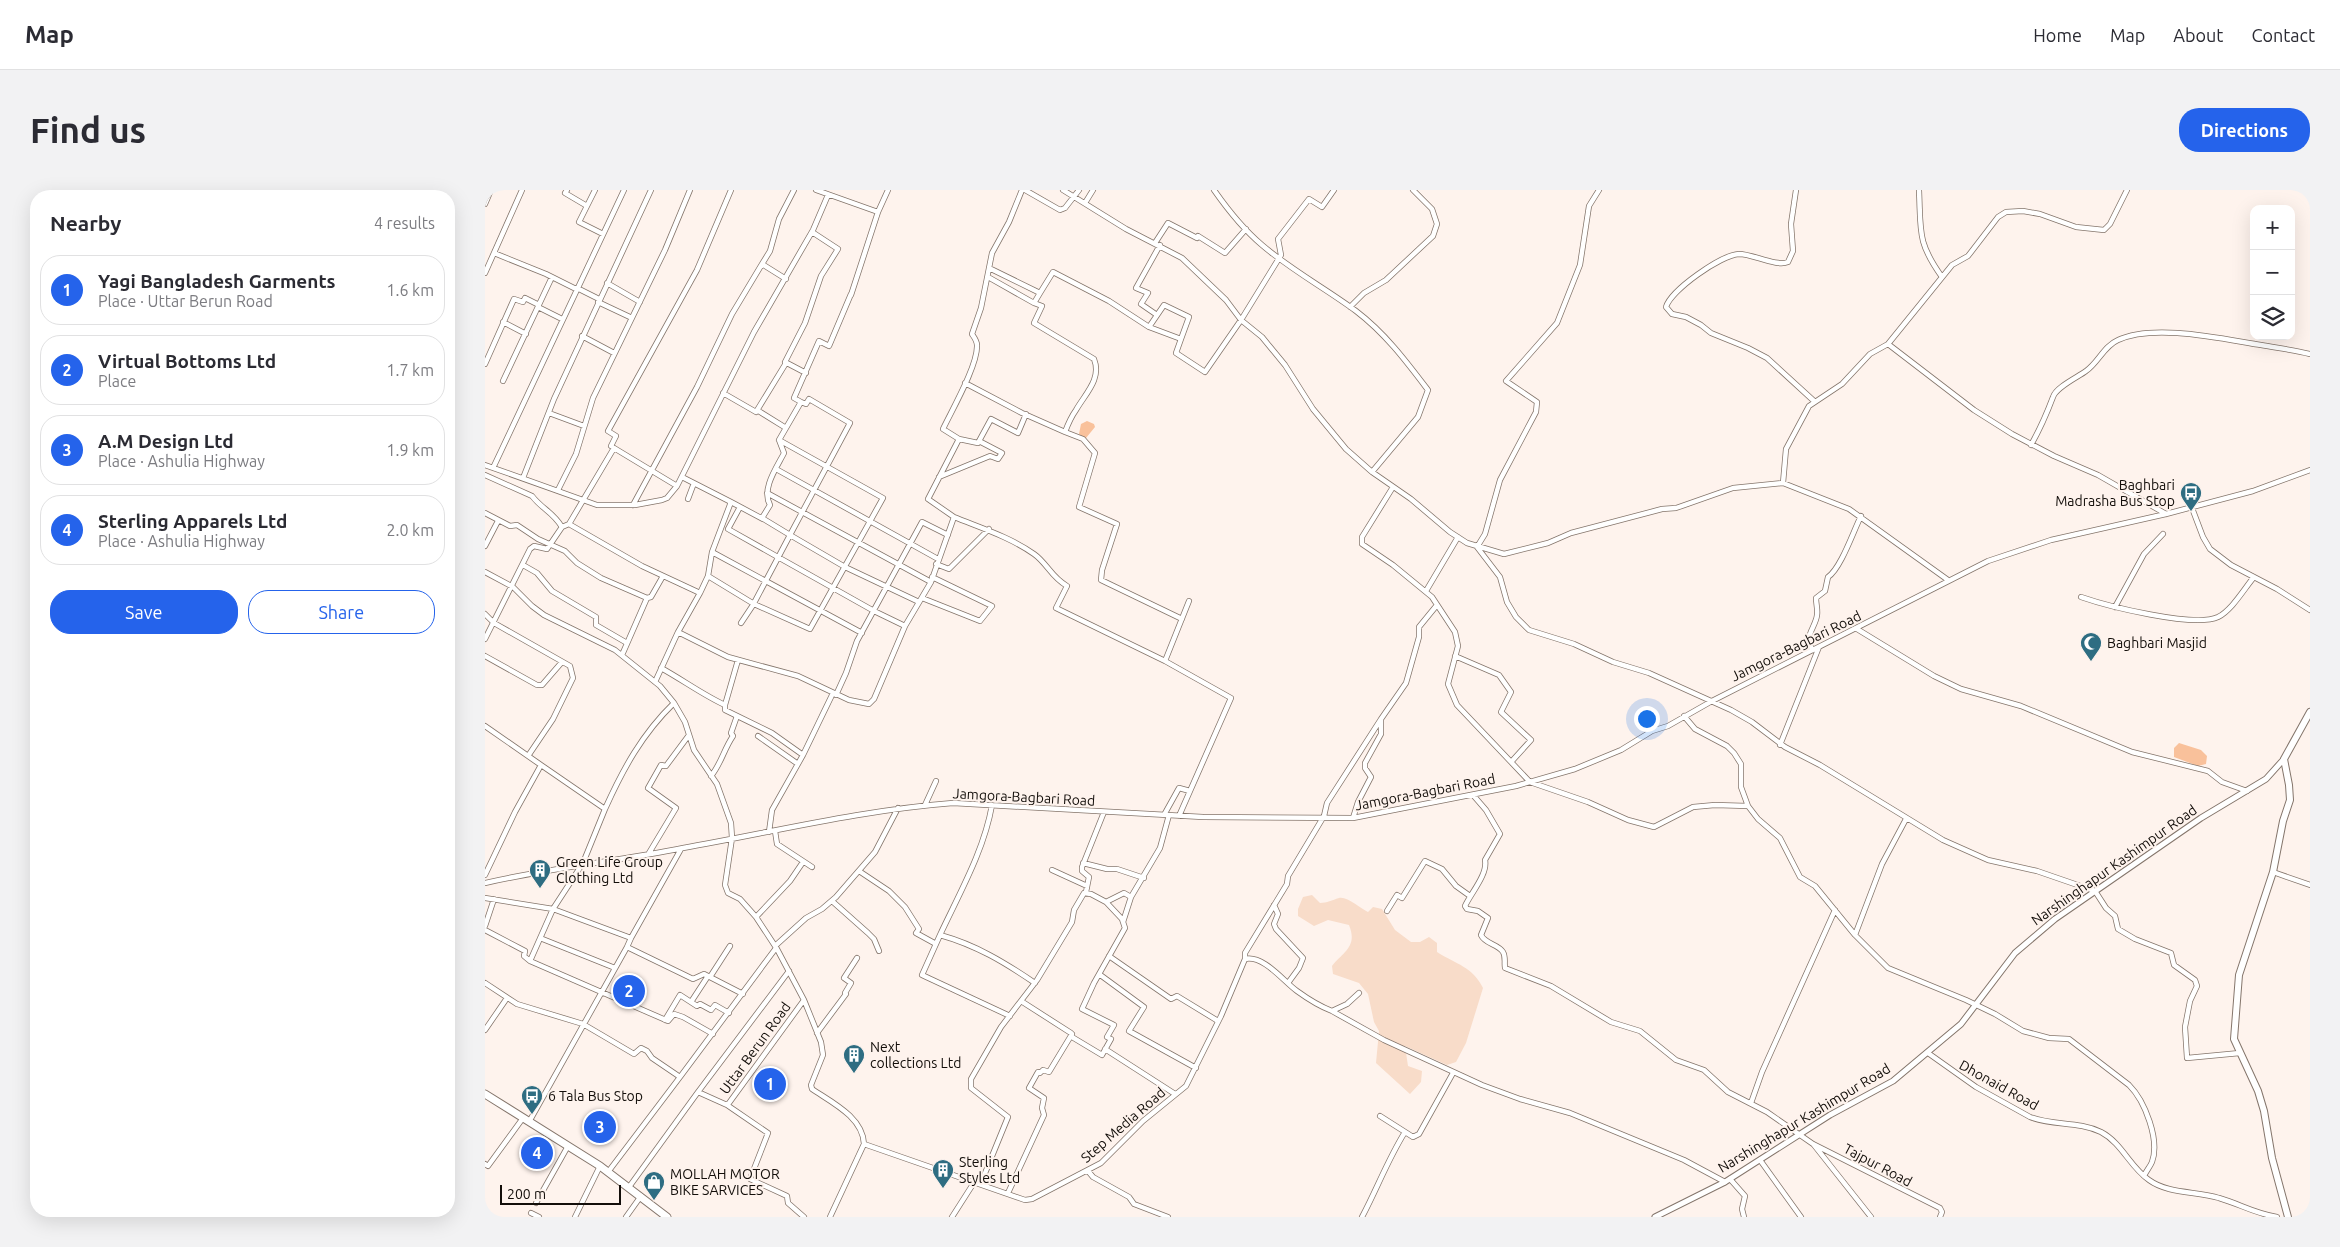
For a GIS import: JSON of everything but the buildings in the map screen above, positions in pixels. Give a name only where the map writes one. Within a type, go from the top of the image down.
[{"type":"highway","points":[[485,1094],[601,1166],[667,1217]]},
{"type":"main road","name":"Narshinghapur Kashimpur Road","points":[[2284,759],[2310,712]]},
{"type":"main road","points":[[2284,759],[2291,794],[2273,872],[2239,975],[2233,1029],[2234,1039],[2264,1111],[2272,1158],[2287,1217]]},
{"type":"street","points":[[485,204],[491,190]]},
{"type":"street","points":[[485,273],[522,190]]},
{"type":"street","points":[[567,190],[565,193],[587,206]]},
{"type":"street","points":[[595,190],[579,222],[603,234]]},
{"type":"street","points":[[493,468],[624,190]]},
{"type":"street","points":[[523,478],[549,413],[599,300],[651,190]]},
{"type":"street","points":[[558,490],[576,454],[593,398],[640,302],[690,190]]},
{"type":"street","points":[[485,639],[534,546],[547,549],[552,545],[562,527],[569,524],[613,448],[611,446],[617,436],[608,431],[697,270],[731,190]]},
{"type":"street","points":[[633,505],[697,387],[731,314],[770,251],[779,219],[794,190]]},
{"type":"street","points":[[816,190],[878,212]]},
{"type":"street","points":[[741,623],[754,604],[850,424],[809,400],[806,404],[794,398],[819,341],[829,346],[851,295],[878,212],[888,190]]},
{"type":"street","points":[[939,478],[978,463],[990,456],[998,459],[1001,453],[979,441],[978,443],[959,439],[943,429],[965,383],[977,346],[972,334],[994,248],[1024,190],[1060,210],[1065,208],[1079,190]]},
{"type":"street","points":[[1063,190],[1126,229],[1182,258],[1227,300],[1241,320],[1262,337],[1285,365],[1313,409],[1346,450],[1371,472],[1458,537],[1477,547],[1504,554],[1548,543],[1571,532],[1662,509],[1676,508],[1733,488],[1783,483],[1837,503],[1861,516],[1947,580]]},
{"type":"street","points":[[1085,203],[1093,190]]},
{"type":"street","points":[[1214,190],[1233,216],[1279,258],[1350,307],[1376,328],[1400,353],[1428,390],[1418,417],[1371,472]]},
{"type":"street","points":[[1149,327],[1164,305],[1189,317],[1176,353],[1205,372],[1241,320],[1281,255],[1278,239],[1309,199],[1322,207],[1334,190]]},
{"type":"street","points":[[1350,307],[1364,293],[1386,280],[1433,236],[1437,224],[1431,209],[1413,190]]},
{"type":"street","points":[[1477,547],[1485,534],[1500,480],[1536,412],[1537,402],[1506,381],[1557,323],[1580,265],[1589,206],[1599,190]]},
{"type":"street","points":[[1796,190],[1791,224],[1793,251],[1788,262],[1774,262],[1749,255],[1733,255],[1714,264],[1682,285],[1668,301],[1666,307],[1672,314],[1686,317],[1711,333],[1767,358],[1814,401]]},
{"type":"street","points":[[1919,190],[1921,237],[1927,256],[1942,277]]},
{"type":"street","points":[[1783,483],[1787,448],[1803,415],[1814,401],[1842,384],[1866,357],[1888,344],[1942,277],[1958,260],[1968,256],[1998,217],[2006,212],[2023,211],[2040,214],[2076,227],[2104,230],[2110,224],[2127,190]]},
{"type":"street","points":[[485,465],[597,505],[633,505],[667,498],[682,477],[754,332],[812,232],[828,195]]},
{"type":"street","points":[[1157,315],[1141,304],[1148,293],[1136,288],[1168,223],[1197,238],[1199,236],[1225,253],[1246,229]]},
{"type":"street","points":[[757,410],[786,363],[805,323],[821,276],[838,248],[812,232]]},
{"type":"street","points":[[494,253],[577,288],[632,318]]},
{"type":"street","points":[[762,264],[786,279]]},
{"type":"street","points":[[989,268],[1039,293]]},
{"type":"street","points":[[1034,303],[1053,272],[1109,301],[1149,327],[1181,339]]},
{"type":"street","points":[[503,381],[552,277]]},
{"type":"street","points":[[987,277],[1042,306],[1034,323],[1094,359],[1096,376],[1065,432]]},
{"type":"street","points":[[607,283],[640,302]]},
{"type":"street","points":[[485,364],[514,299],[523,302],[525,298],[562,319]]},
{"type":"street","points":[[503,322],[526,334]]},
{"type":"street","points":[[2031,445],[2043,423],[2054,394],[2071,380],[2090,369],[2105,349],[2118,340],[2136,333],[2167,332],[2237,341],[2310,354]]},
{"type":"street","points":[[583,336],[614,353]]},
{"type":"street","points":[[1888,344],[1974,410],[2031,445],[2099,474],[2167,514]]},
{"type":"street","points":[[786,363],[805,373]]},
{"type":"street","points":[[965,383],[1026,414],[1083,439],[1095,453],[1079,507],[1117,524],[1104,564],[1101,580],[1182,618]]},
{"type":"street","points":[[723,393],[756,412],[757,410],[786,428]]},
{"type":"street","points":[[779,440],[801,402]]},
{"type":"street","points":[[549,413],[584,426]]},
{"type":"street","points":[[979,441],[991,419],[1018,433],[1026,414]]},
{"type":"street","points":[[959,439],[928,499],[954,517],[989,529],[1036,555],[1048,572],[1067,586],[1056,608],[1165,661],[1231,698],[1179,816]]},
{"type":"street","points":[[707,576],[754,604],[810,629],[883,498],[779,440]]},
{"type":"street","points":[[763,519],[770,505],[766,498],[767,493],[784,453],[779,440]]},
{"type":"street","points":[[613,448],[677,486]]},
{"type":"street","points":[[776,469],[911,543],[949,570],[989,529]]},
{"type":"street","name":"Jamgora-Bagbari Road","points":[[485,883],[583,864],[681,849],[898,808],[925,805],[953,803],[1179,816],[1324,816],[1353,818],[1473,795],[1575,769],[1621,750],[1652,732],[1668,726],[1712,700],[1857,629],[1947,580],[2019,549],[2192,508],[2253,491],[2310,470]]},
{"type":"street","points":[[485,475],[532,496],[537,503],[554,514],[562,527]]},
{"type":"street","points":[[682,477],[763,519],[845,567],[887,588],[981,621],[992,606],[899,566],[767,493]]},
{"type":"street","points":[[689,499],[694,483]]},
{"type":"street","points":[[1393,487],[1362,538],[1363,544],[1426,591],[1437,605],[1455,632],[1458,646],[1448,684],[1457,705],[1530,782],[1588,802],[1646,826],[1659,826],[1693,807],[1715,805],[1748,806]]},
{"type":"street","points":[[722,525],[731,502]]},
{"type":"street","points":[[655,682],[678,632],[700,593],[707,576],[712,552],[731,502]]},
{"type":"street","points":[[740,507],[728,529],[874,611],[905,626]]},
{"type":"street","points":[[2192,508],[2203,537],[2211,549],[2231,565],[2277,588],[2310,610]]},
{"type":"street","points":[[485,513],[510,526],[517,525],[537,539],[565,551],[577,563],[601,578],[647,598]]},
{"type":"street","points":[[1813,650],[1809,641],[1810,632],[1817,615],[1816,598],[1825,591],[1828,577],[1837,570],[1861,516]]},
{"type":"street","points":[[678,632],[719,654],[798,676],[849,700],[871,703],[905,626],[931,580],[954,517]]},
{"type":"street","points":[[485,546],[498,521]]},
{"type":"street","points":[[769,832],[772,810],[803,755],[862,633],[922,522],[948,535]]},
{"type":"street","points":[[569,524],[641,566],[700,593]]},
{"type":"street","points":[[2115,607],[2144,554],[2163,534]]},
{"type":"street","points":[[1426,591],[1458,537]]},
{"type":"street","points":[[1477,547],[1500,577],[1507,602],[1516,616],[1529,630],[1574,644],[1613,662],[1649,673],[1712,700],[1747,719],[1780,744],[1820,765],[1943,840],[1988,860],[2037,871],[2095,891],[2115,916],[2118,929],[2135,939],[2168,951],[2171,953],[2174,965],[2195,980],[2197,986],[2190,1001],[2185,1026],[2187,1058],[2189,1060],[2240,1053]]},
{"type":"street","points":[[712,552],[862,633]]},
{"type":"street","points":[[523,565],[537,573],[551,591],[596,617],[596,625],[627,642]]},
{"type":"street","points":[[485,572],[513,586],[532,606],[544,615],[621,655],[655,682],[674,704],[694,750],[717,784],[731,823],[732,838],[725,885],[728,892],[740,899],[756,917],[789,971],[804,1000]]},
{"type":"street","points":[[621,655],[647,598],[651,597],[663,576]]},
{"type":"street","points":[[2081,597],[2115,607],[2159,616],[2212,619],[2224,614],[2254,577]]},
{"type":"street","points":[[1165,661],[1189,601]]},
{"type":"street","name":"Step Media Road","points":[[864,1144],[981,1183],[1025,1200],[1032,1199],[1088,1171],[1101,1162],[1137,1126],[1186,1086],[1219,1021],[1245,959],[1245,953],[1287,884],[1288,876],[1324,816],[1327,803],[1406,683],[1419,637],[1419,627],[1437,605]]},
{"type":"street","points":[[485,614],[494,623],[570,666],[573,678],[553,719],[528,756]]},
{"type":"street","points":[[1857,629],[1934,676],[1961,689],[2021,706],[2131,752],[2207,771],[2222,782],[2247,791]]},
{"type":"street","points":[[1780,744],[1819,647]]},
{"type":"street","points":[[485,656],[537,685],[542,685],[562,662]]},
{"type":"street","points":[[1455,656],[1499,675],[1511,692],[1501,712],[1531,740],[1512,761]]},
{"type":"street","points":[[738,660],[725,710],[772,733],[803,755]]},
{"type":"street","points":[[661,668],[698,689],[707,697],[725,705]]},
{"type":"street","points":[[530,961],[553,909],[583,864],[619,777],[639,743],[655,722],[674,704]]},
{"type":"street","points":[[711,776],[718,768],[727,745],[733,736],[731,733],[737,716]]},
{"type":"street","points":[[1684,716],[1695,729],[1727,746],[1734,752],[1741,764],[1741,788],[1748,806],[1758,819],[1780,838],[1800,877],[1815,886],[1855,935],[1888,968],[1976,1005],[2023,1031],[2036,1035],[2069,1039],[2129,1085],[2139,1100],[2152,1132],[2152,1162],[2144,1176]]},
{"type":"street","points":[[1353,818],[1358,802],[1371,777],[1365,768],[1365,763],[1381,734],[1381,719]]},
{"type":"street","points":[[485,726],[605,809]]},
{"type":"street","points":[[649,853],[676,808],[648,788],[661,765],[665,766],[689,735]]},
{"type":"street","points":[[758,736],[798,764]]},
{"type":"street","name":"Narshinghapur Kashimpur Road","points":[[1655,1217],[1727,1180],[1798,1135],[1893,1081],[1961,1024],[2015,953],[2055,919],[2201,818],[2266,779],[2284,759]]},
{"type":"street","points":[[485,876],[515,812],[541,765]]},
{"type":"street","points":[[925,805],[936,781]]},
{"type":"street","points":[[1123,922],[1131,897],[1144,878],[1159,848],[1167,815],[1179,788],[1190,791]]},
{"type":"street","points":[[1387,911],[1397,895],[1402,898],[1425,861],[1442,869],[1456,886],[1470,896],[1487,866],[1485,860],[1500,834],[1486,810],[1473,795]]},
{"type":"street","points":[[992,805],[989,821],[976,856],[922,975],[1010,1016]]},
{"type":"street","points":[[608,1172],[729,1013],[775,947],[806,918],[832,900],[859,871],[875,852],[898,808]]},
{"type":"street","points":[[981,1183],[1008,1123],[1008,1117],[971,1088],[971,1079],[1010,1016],[1035,983],[1072,922],[1074,910],[1086,892],[1089,877],[1083,871],[1083,863],[1104,812]]},
{"type":"street","points":[[1855,935],[1882,864],[1906,819]]},
{"type":"street","points":[[775,831],[777,844],[812,867]]},
{"type":"street","points":[[485,1164],[488,1166],[526,1120],[572,1047],[681,849]]},
{"type":"street","points":[[756,917],[790,882],[803,862]]},
{"type":"street","points":[[1083,863],[1107,870],[1117,869],[1144,878]]},
{"type":"street","points":[[1052,870],[1087,886]]},
{"type":"street","points":[[859,871],[889,891],[905,907],[919,929],[915,933],[936,944]]},
{"type":"street","points":[[2273,872],[2310,885]]},
{"type":"street","points":[[1021,1001],[1101,1055],[1105,1050],[1111,1039],[1107,1037],[1114,1024],[1082,1009],[1125,928],[1123,922],[1106,902],[1086,892]]},
{"type":"street","points":[[1106,902],[1124,893],[1131,897]]},
{"type":"street","name":"Tajpur Road","points":[[1470,896],[1465,906],[1467,909],[1478,911],[1488,918],[1481,935],[1483,939],[1502,950],[1505,955],[1505,968],[1551,986],[1611,1022],[1640,1031],[1676,1060],[1704,1070],[1728,1092],[1767,1112],[1813,1144],[1940,1208],[1940,1217]]},
{"type":"street","points":[[485,898],[553,909],[631,938]]},
{"type":"street","points":[[485,926],[494,900]]},
{"type":"street","points":[[832,900],[869,932],[874,938],[879,952]]},
{"type":"street","points":[[1274,905],[1278,914],[1274,924],[1276,929],[1303,958],[1299,968],[1288,983]]},
{"type":"street","points":[[1751,1103],[1762,1072],[1835,910]]},
{"type":"street","points":[[485,930],[525,951],[523,956],[530,961],[667,1021],[674,1014],[713,1034]]},
{"type":"street","points":[[940,936],[965,942],[988,953],[1035,983]]},
{"type":"street","points":[[540,938],[615,968]]},
{"type":"street","points":[[691,1002],[730,946]]},
{"type":"street","points":[[627,947],[693,978],[704,974],[743,994]]},
{"type":"street","points":[[1109,956],[1171,999],[1177,996],[1219,1021]]},
{"type":"street","points":[[817,1033],[846,994],[851,983],[844,978],[857,958]]},
{"type":"street","points":[[1245,959],[1250,958],[1258,961],[1320,1006],[1384,1040],[1453,1073],[1520,1099],[1570,1113],[1684,1160],[1727,1180],[1745,1196],[1742,1209],[1744,1217]]},
{"type":"street","points":[[699,1092],[789,971]]},
{"type":"street","points":[[1099,974],[1144,1007],[1129,1031],[1196,1068]]},
{"type":"street","points":[[485,983],[517,1004],[583,1024],[634,1054],[641,1048],[680,1077]]},
{"type":"street","points":[[1332,1011],[1347,1004],[1359,993]]},
{"type":"street","points":[[665,1020],[680,995],[691,1002],[711,1010],[715,1005],[729,1013]]},
{"type":"street","points":[[485,1030],[507,998]]},
{"type":"street","name":"Uttar Berun Road","points":[[804,1000],[817,1033],[823,1055],[811,1085],[812,1089],[852,1118],[864,1136],[864,1144]]},
{"type":"street","name":"Uttar Berun Road","points":[[629,1186],[699,1092],[727,1105],[804,1000]]},
{"type":"street","points":[[1008,1193],[1044,1116],[1042,1108],[1044,1098],[1029,1088],[1038,1072],[1040,1074],[1043,1070],[1049,1072],[1071,1034]]},
{"type":"street","points":[[1105,1050],[1175,1094]]},
{"type":"street","name":"Dhonaid Road","points":[[1928,1052],[1953,1072],[2030,1117],[2084,1126],[2108,1136],[2144,1176],[2155,1184],[2219,1198],[2258,1214],[2277,1217]]},
{"type":"street","points":[[1380,1116],[1413,1137],[1419,1134],[1453,1073]]},
{"type":"street","points":[[727,1105],[768,1133],[750,1179],[787,1196],[788,1203],[804,1217]]},
{"type":"street","points":[[1362,1217],[1385,1172],[1392,1152],[1405,1132]]},
{"type":"street","points":[[830,1217],[864,1144]]},
{"type":"street","points":[[1813,1144],[1871,1217]]},
{"type":"street","points":[[536,1203],[568,1146]]},
{"type":"street","points":[[1760,1160],[1801,1217]]},
{"type":"street","points":[[575,1217],[601,1166]]},
{"type":"street","points":[[1088,1171],[1093,1177],[1129,1198],[1134,1204],[1168,1217]]},
{"type":"street","points":[[952,1217],[975,1181]]},
{"type":"street","points":[[625,1217],[641,1196]]},
{"type":"street","points":[[531,1213],[539,1217]]},
{"type":"shaded area","points":[[1087,421],[1094,424],[1095,427],[1086,438],[1083,438],[1079,434],[1081,424]]},
{"type":"shaded area","points":[[2179,743],[2201,750],[2207,756],[2206,764],[2198,766],[2174,757],[2174,748]]},
{"type":"shaded area","points":[[1312,895],[1320,903],[1342,898],[1368,912],[1373,907],[1382,909],[1395,930],[1411,942],[1420,942],[1429,937],[1437,943],[1437,952],[1469,971],[1483,988],[1466,1043],[1456,1062],[1447,1065],[1405,1046],[1408,1066],[1422,1071],[1421,1082],[1410,1094],[1376,1063],[1379,1031],[1374,1022],[1368,994],[1359,983],[1333,974],[1332,966],[1348,949],[1352,939],[1349,925],[1328,920],[1314,926],[1298,916],[1298,909],[1303,897]]},
{"type":"place","name":"Baghbari Madrasha Bus Stop","points":[[2191,512]]},
{"type":"place","name":"Baghbari Masjid","points":[[2091,662]]},
{"type":"place","name":"Green Life Group Clothing Ltd","points":[[540,889]]},
{"type":"place","name":"Virtual Bottoms Ltd","points":[[629,991]]},
{"type":"place","name":"Next collections Ltd","points":[[854,1074]]},
{"type":"place","name":"Yagi Bangladesh Garments","points":[[770,1084]]},
{"type":"place","name":"6 Tala Bus Stop","points":[[532,1115]]},
{"type":"place","name":"A.M Design Ltd","points":[[600,1127]]},
{"type":"place","name":"Sterling Apparels Ltd","points":[[537,1153]]},
{"type":"place","name":"Sterling Styles Ltd","points":[[943,1189]]},
{"type":"place","name":"MOLLAH MOTOR BIKE SARVICES","points":[[654,1201]]}]
